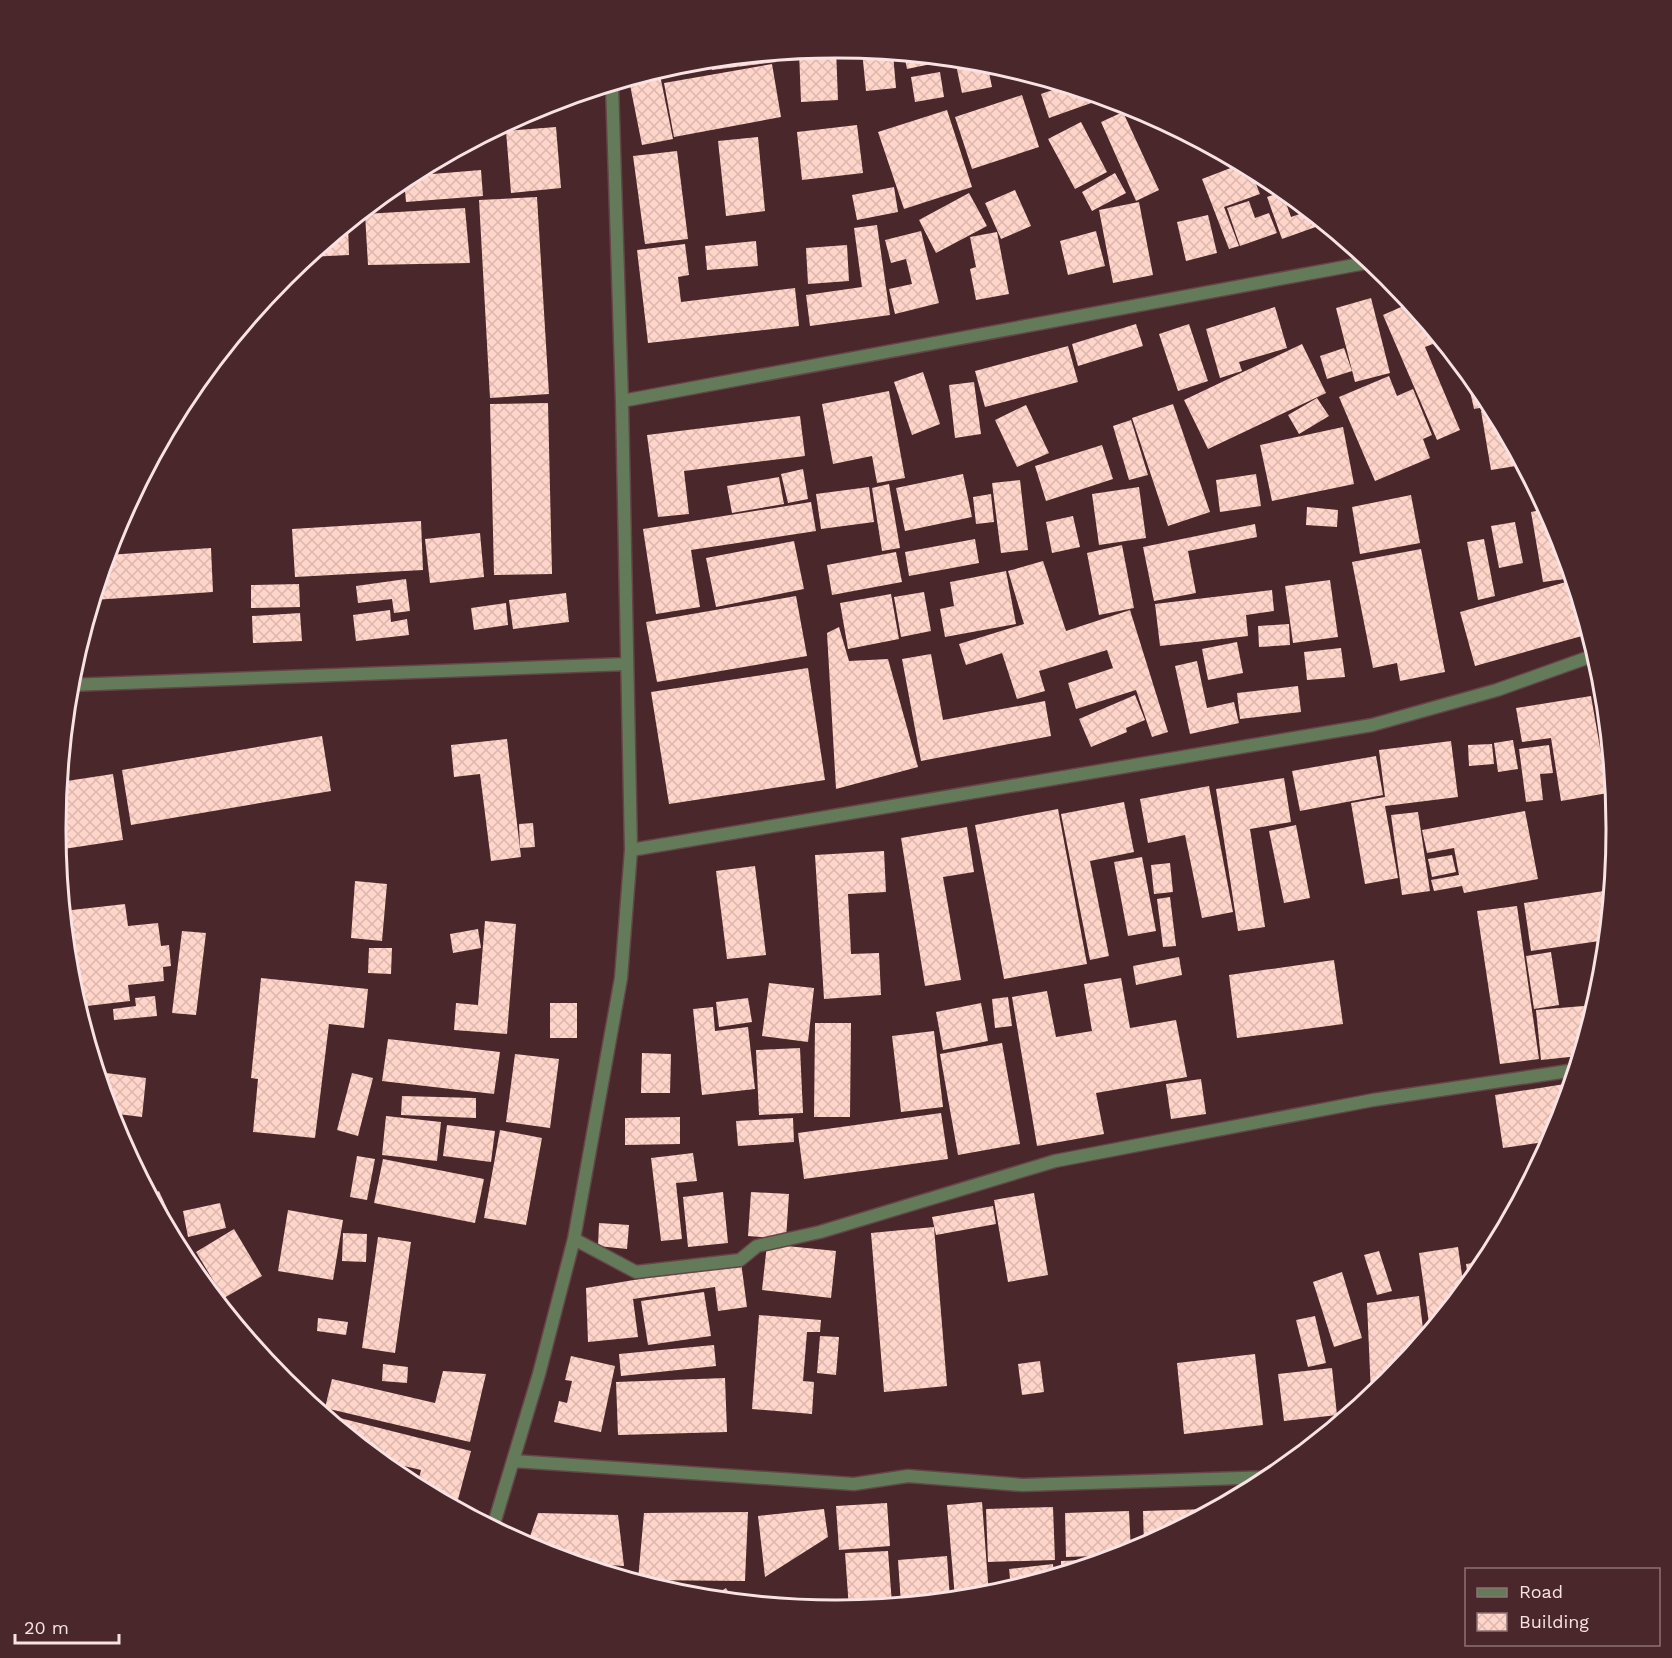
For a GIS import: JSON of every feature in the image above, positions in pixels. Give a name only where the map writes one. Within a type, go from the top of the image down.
[{"type":"street","points":[[495,1520],[574,1239],[621,978],[631,850],[622,401],[612,92]]},
{"type":"street","points":[[622,401],[1359,264]]},
{"type":"street","points":[[631,850],[1372,725],[1497,690],[1587,658]]},
{"type":"street","points":[[79,685],[627,664]]},
{"type":"street","points":[[574,1239],[636,1272],[740,1260],[757,1246],[820,1232],[1055,1161],[1373,1100],[1568,1071]]},
{"type":"street","points":[[513,1461],[854,1484],[909,1476],[1023,1485],[1251,1478]]},
{"type":"building","points":[[836,58],[838,100],[801,102],[799,59]]},
{"type":"building","points":[[863,59],[894,61],[896,88],[866,91]]},
{"type":"building","points":[[776,61],[776,62],[712,70],[735,65]]},
{"type":"building","points":[[905,62],[930,64],[907,69]]},
{"type":"building","points":[[772,64],[781,117],[674,137],[664,83]]},
{"type":"building","points":[[957,68],[989,74],[992,87],[962,93]]},
{"type":"building","points":[[940,72],[944,97],[915,102],[911,77]]},
{"type":"building","points":[[661,79],[673,139],[642,145],[630,87]]},
{"type":"building","points":[[1052,90],[1093,102],[1049,118],[1041,94]]},
{"type":"building","points":[[1022,95],[1039,147],[972,169],[955,117]]},
{"type":"building","points":[[947,110],[972,187],[904,209],[878,132]]},
{"type":"building","points":[[1121,113],[1124,114],[1159,190],[1136,201],[1101,122]]},
{"type":"building","points":[[1081,122],[1107,172],[1075,189],[1048,139]]},
{"type":"building","points":[[857,125],[863,173],[802,180],[797,132]]},
{"type":"building","points":[[556,127],[561,188],[511,193],[506,133]]},
{"type":"building","points":[[758,137],[765,211],[726,216],[718,141]]},
{"type":"building","points":[[677,151],[688,239],[645,244],[633,156]]},
{"type":"building","points":[[1231,168],[1256,183],[1260,194],[1224,207],[1239,246],[1229,249],[1202,179]]},
{"type":"building","points":[[481,170],[483,196],[406,202],[405,190],[431,174]]},
{"type":"building","points":[[1115,173],[1126,193],[1092,211],[1082,192]]},
{"type":"building","points":[[894,187],[898,212],[857,220],[852,195]]},
{"type":"building","points":[[1015,190],[1031,226],[1001,239],[985,203]]},
{"type":"building","points":[[969,193],[987,226],[936,253],[919,220]]},
{"type":"building","points":[[1273,195],[1286,204],[1291,217],[1300,214],[1316,227],[1282,239],[1267,197]]},
{"type":"building","points":[[537,197],[549,394],[490,398],[479,200]]},
{"type":"building","points":[[1249,201],[1255,218],[1269,213],[1277,233],[1240,246],[1227,208]]},
{"type":"building","points":[[1139,202],[1153,275],[1113,283],[1099,210]]},
{"type":"building","points":[[465,208],[470,263],[368,265],[365,219],[373,214]]},
{"type":"building","points":[[1208,215],[1217,253],[1186,261],[1177,222]]},
{"type":"building","points":[[877,225],[890,315],[810,326],[806,295],[862,287],[854,228]]},
{"type":"building","points":[[921,231],[939,303],[895,314],[889,289],[912,284],[906,259],[891,263],[885,240]]},
{"type":"building","points":[[1096,231],[1105,266],[1068,275],[1060,241]]},
{"type":"building","points":[[997,232],[1009,294],[976,300],[970,269],[976,267],[970,237]]},
{"type":"building","points":[[348,233],[349,255],[321,256]]},
{"type":"building","points":[[756,241],[758,266],[707,270],[705,246]]},
{"type":"building","points":[[685,244],[689,275],[678,277],[681,302],[795,288],[799,326],[648,343],[637,250]]},
{"type":"building","points":[[847,245],[849,281],[808,284],[806,248]]},
{"type":"building","points":[[1371,298],[1390,373],[1355,382],[1336,308]]},
{"type":"building","points":[[1275,307],[1287,348],[1239,362],[1242,371],[1220,378],[1206,329]]},
{"type":"building","points":[[1402,307],[1434,344],[1425,347],[1460,430],[1437,440],[1383,315]]},
{"type":"building","points":[[1136,324],[1143,346],[1078,366],[1072,344]]},
{"type":"building","points":[[1189,324],[1208,381],[1178,391],[1159,334]]},
{"type":"building","points":[[1302,344],[1326,393],[1208,449],[1184,400]]},
{"type":"building","points":[[1068,346],[1078,382],[985,407],[975,371]]},
{"type":"building","points":[[1344,348],[1352,371],[1327,379],[1320,356]]},
{"type":"building","points":[[923,372],[940,424],[912,435],[894,382]]},
{"type":"building","points":[[1389,376],[1397,396],[1413,389],[1432,435],[1423,439],[1430,458],[1375,481],[1339,397]]},
{"type":"building","points":[[974,382],[981,434],[955,438],[949,385]]},
{"type":"building","points":[[889,391],[905,478],[877,483],[872,456],[833,464],[822,404]]},
{"type":"building","points":[[1470,392],[1481,408],[1474,409]]},
{"type":"building","points":[[1317,398],[1329,416],[1299,434],[1288,415]]},
{"type":"building","points":[[548,403],[552,574],[494,575],[490,404]]},
{"type":"building","points":[[1173,404],[1210,512],[1168,526],[1132,418]]},
{"type":"building","points":[[1026,405],[1049,453],[1017,467],[995,420]]},
{"type":"building","points":[[1481,411],[1483,411],[1515,466],[1491,470]]},
{"type":"building","points":[[800,416],[805,456],[684,471],[689,514],[658,517],[647,435]]},
{"type":"building","points":[[1131,420],[1148,475],[1129,480],[1113,426]]},
{"type":"building","points":[[1343,427],[1354,484],[1272,501],[1260,445]]},
{"type":"building","points":[[1102,445],[1113,479],[1046,501],[1035,466]]},
{"type":"building","points":[[803,469],[808,499],[788,503],[781,474]]},
{"type":"building","points":[[963,474],[972,517],[905,531],[896,488]]},
{"type":"building","points":[[1256,474],[1261,506],[1220,512],[1216,480]]},
{"type":"building","points":[[779,477],[784,504],[732,513],[727,486]]},
{"type":"building","points":[[1020,480],[1028,550],[1001,553],[992,483]]},
{"type":"building","points":[[889,484],[900,548],[882,551],[872,488]]},
{"type":"building","points":[[869,487],[874,522],[821,529],[816,494]]},
{"type":"building","points":[[1139,487],[1146,538],[1099,545],[1092,494]]},
{"type":"building","points":[[991,494],[994,522],[976,524],[973,497]]},
{"type":"building","points":[[1411,495],[1420,543],[1360,554],[1352,507]]},
{"type":"building","points":[[811,502],[816,531],[691,550],[700,607],[656,614],[643,529]]},
{"type":"building","points":[[1307,507],[1338,510],[1337,527],[1306,525]]},
{"type":"building","points":[[1537,511],[1565,579],[1543,582],[1531,512]]},
{"type":"building","points":[[1073,516],[1080,547],[1052,553],[1046,522]]},
{"type":"building","points":[[421,521],[423,570],[295,577],[292,529]]},
{"type":"building","points":[[1515,522],[1523,563],[1499,568],[1491,526]]},
{"type":"building","points":[[1255,524],[1257,537],[1188,551],[1196,593],[1154,601],[1143,547]]},
{"type":"building","points":[[480,533],[484,577],[430,583],[425,539]]},
{"type":"building","points":[[975,539],[979,563],[909,576],[905,552]]},
{"type":"building","points":[[1484,539],[1495,596],[1478,600],[1467,542]]},
{"type":"building","points":[[794,541],[804,589],[716,607],[706,558]]},
{"type":"building","points":[[1122,545],[1134,608],[1099,615],[1087,553]]},
{"type":"building","points":[[211,548],[213,592],[101,599],[116,554]]},
{"type":"building","points":[[1421,549],[1445,672],[1400,681],[1397,663],[1373,668],[1352,562]]},
{"type":"building","points":[[896,552],[902,582],[832,595],[827,565]]},
{"type":"building","points":[[1043,561],[1066,631],[1130,610],[1168,732],[1152,737],[1136,690],[1076,709],[1068,683],[1113,668],[1107,650],[1039,671],[1045,691],[1017,699],[1002,653],[966,665],[959,644],[1024,624],[1008,571]]},
{"type":"building","points":[[1006,571],[1016,624],[945,637],[940,609],[954,606],[950,582]]},
{"type":"building","points":[[406,579],[410,611],[394,613],[392,599],[358,603],[356,586]]},
{"type":"building","points":[[1330,580],[1338,637],[1293,643],[1285,586]]},
{"type":"building","points":[[1566,582],[1581,636],[1475,666],[1460,612]]},
{"type":"building","points":[[299,584],[300,607],[251,608],[251,585]]},
{"type":"building","points":[[1272,590],[1274,611],[1246,615],[1248,636],[1160,646],[1155,604]]},
{"type":"building","points":[[924,592],[931,631],[901,637],[894,597]]},
{"type":"building","points":[[566,593],[569,622],[513,629],[509,600]]},
{"type":"building","points":[[891,594],[899,639],[848,649],[840,603]]},
{"type":"building","points":[[796,596],[807,656],[657,682],[646,622]]},
{"type":"building","points":[[506,603],[508,625],[474,630],[471,608]]},
{"type":"building","points":[[390,610],[391,622],[407,619],[409,635],[356,641],[353,615]]},
{"type":"building","points":[[300,613],[302,641],[253,643],[252,616]]},
{"type":"building","points":[[1289,624],[1290,645],[1259,647],[1258,626]]},
{"type":"building","points":[[839,627],[849,661],[888,659],[918,767],[836,789],[827,633]]},
{"type":"building","points":[[1237,642],[1243,673],[1208,680],[1202,649]]},
{"type":"building","points":[[1341,648],[1345,677],[1307,680],[1304,652]]},
{"type":"building","points":[[931,654],[943,720],[1045,701],[1051,736],[921,761],[902,659]]},
{"type":"building","points":[[1197,661],[1207,708],[1234,702],[1239,723],[1190,734],[1175,666]]},
{"type":"building","points":[[808,668],[825,780],[669,804],[651,692]]},
{"type":"building","points":[[1298,686],[1301,712],[1240,719],[1237,693]]},
{"type":"building","points":[[1135,695],[1145,720],[1126,728],[1127,732],[1091,747],[1079,719]]},
{"type":"building","points":[[1591,696],[1604,772],[1605,793],[1561,801],[1551,738],[1522,742],[1516,708]]},
{"type":"building","points":[[322,736],[331,791],[131,825],[122,770]]},
{"type":"building","points":[[507,739],[521,857],[491,861],[480,774],[454,777],[451,745]]},
{"type":"building","points":[[1513,740],[1518,769],[1498,772],[1494,743]]},
{"type":"building","points":[[1451,741],[1458,797],[1385,806],[1398,878],[1365,884],[1351,803],[1385,797],[1379,750]]},
{"type":"building","points":[[1492,744],[1494,764],[1469,766],[1468,745]]},
{"type":"building","points":[[1549,745],[1553,773],[1540,774],[1543,800],[1526,802],[1519,749]]},
{"type":"building","points":[[1376,756],[1383,795],[1300,811],[1292,771]]},
{"type":"building","points":[[113,774],[123,840],[66,849],[67,781]]},
{"type":"building","points":[[1284,778],[1291,822],[1250,829],[1265,927],[1238,931],[1216,789]]},
{"type":"building","points":[[1209,786],[1233,912],[1202,918],[1185,835],[1148,843],[1140,799]]},
{"type":"building","points":[[1124,802],[1134,852],[1090,861],[1109,956],[1090,960],[1061,814]]},
{"type":"building","points":[[1058,809],[1087,964],[1004,979],[975,825]]},
{"type":"building","points":[[1525,811],[1538,879],[1464,893],[1462,886],[1434,891],[1431,880],[1459,875],[1454,848],[1427,853],[1422,830]]},
{"type":"building","points":[[1418,812],[1430,891],[1402,895],[1391,815]]},
{"type":"building","points":[[533,823],[535,847],[520,848],[519,824]]},
{"type":"building","points":[[1296,825],[1310,898],[1284,903],[1269,831]]},
{"type":"building","points":[[967,827],[974,872],[943,877],[961,980],[925,986],[901,838]]},
{"type":"building","points":[[884,851],[886,892],[848,894],[851,954],[879,953],[881,995],[824,999],[815,855]]},
{"type":"building","points":[[1452,855],[1456,872],[1432,877],[1428,859]]},
{"type":"building","points":[[1142,857],[1156,931],[1128,936],[1114,862]]},
{"type":"building","points":[[1170,863],[1173,892],[1154,894],[1151,865]]},
{"type":"building","points":[[755,866],[766,955],[727,959],[716,871]]},
{"type":"building","points":[[355,881],[387,884],[382,941],[351,938]]},
{"type":"building","points":[[1604,891],[1598,941],[1531,951],[1524,903]]},
{"type":"building","points":[[1170,897],[1176,946],[1163,947],[1157,899]]},
{"type":"building","points":[[125,904],[128,926],[158,923],[161,946],[169,945],[171,966],[163,967],[164,981],[128,985],[130,1001],[87,1006],[80,979],[70,910]]},
{"type":"building","points":[[1517,906],[1539,1059],[1500,1064],[1477,911]]},
{"type":"building","points":[[485,921],[516,924],[507,1034],[454,1030],[456,1003],[478,1005]]},
{"type":"building","points":[[478,929],[481,948],[453,953],[450,934]]},
{"type":"building","points":[[182,931],[206,933],[196,1015],[172,1013]]},
{"type":"building","points":[[369,948],[392,948],[391,974],[368,973]]},
{"type":"building","points":[[1551,952],[1559,1005],[1534,1009],[1526,956]]},
{"type":"building","points":[[1179,957],[1182,975],[1136,985],[1133,966]]},
{"type":"building","points":[[1334,960],[1343,1024],[1237,1038],[1229,975]]},
{"type":"building","points":[[261,978],[368,989],[364,1028],[329,1024],[315,1138],[253,1132],[258,1079],[251,1078]]},
{"type":"building","points":[[1121,978],[1130,1028],[1176,1020],[1187,1077],[1096,1093],[1104,1134],[1037,1146],[1012,997],[1047,991],[1056,1037],[1092,1031],[1084,984]]},
{"type":"building","points":[[769,983],[814,988],[808,1042],[762,1036]]},
{"type":"building","points":[[155,996],[157,1016],[114,1020],[113,1009],[136,1006],[135,998]]},
{"type":"building","points":[[1008,997],[1012,1026],[995,1028],[992,999]]},
{"type":"building","points":[[748,998],[752,1022],[719,1027],[716,1002]]},
{"type":"building","points":[[550,1003],[577,1003],[577,1038],[550,1038]]},
{"type":"building","points":[[981,1003],[988,1041],[943,1050],[936,1012]]},
{"type":"building","points":[[1585,1006],[1572,1057],[1541,1060],[1536,1010]]},
{"type":"building","points":[[713,1007],[715,1031],[748,1027],[755,1089],[702,1095],[693,1009]]},
{"type":"building","points":[[815,1023],[851,1023],[850,1117],[814,1117]]},
{"type":"building","points":[[934,1031],[943,1107],[901,1112],[892,1036]]},
{"type":"building","points":[[388,1039],[500,1052],[494,1094],[382,1081]]},
{"type":"building","points":[[1002,1043],[1020,1144],[958,1155],[940,1054]]},
{"type":"building","points":[[800,1048],[803,1113],[759,1115],[756,1050]]},
{"type":"building","points":[[642,1053],[671,1054],[670,1093],[641,1093]]},
{"type":"building","points":[[515,1054],[559,1059],[550,1128],[506,1122]]},
{"type":"building","points":[[105,1073],[146,1078],[142,1117],[120,1114]]},
{"type":"building","points":[[352,1073],[373,1078],[358,1136],[337,1130]]},
{"type":"building","points":[[1201,1079],[1206,1114],[1171,1119],[1166,1084]]},
{"type":"building","points":[[1563,1084],[1539,1143],[1503,1148],[1495,1095]]},
{"type":"building","points":[[402,1096],[476,1098],[476,1118],[401,1115]]},
{"type":"building","points":[[941,1113],[948,1159],[804,1179],[798,1133]]},
{"type":"building","points":[[386,1116],[441,1122],[437,1161],[382,1155]]},
{"type":"building","points":[[680,1117],[680,1144],[625,1145],[625,1118]]},
{"type":"building","points":[[793,1118],[794,1142],[738,1146],[736,1121]]},
{"type":"building","points":[[447,1125],[495,1131],[491,1162],[443,1156]]},
{"type":"building","points":[[500,1130],[542,1138],[526,1225],[484,1218]]},
{"type":"building","points":[[693,1153],[697,1181],[676,1183],[682,1239],[661,1241],[651,1158]]},
{"type":"building","points":[[357,1156],[375,1159],[367,1200],[350,1197]]},
{"type":"building","points":[[383,1159],[484,1179],[475,1223],[374,1203]]},
{"type":"building","points":[[159,1191],[171,1218],[169,1214],[157,1192]]},
{"type":"building","points":[[723,1192],[728,1243],[688,1247],[683,1197]]},
{"type":"building","points":[[751,1192],[789,1194],[786,1239],[748,1236]]},
{"type":"building","points":[[1034,1193],[1048,1275],[1008,1282],[994,1200]]},
{"type":"building","points":[[220,1203],[226,1228],[188,1237],[183,1211]]},
{"type":"building","points":[[993,1206],[996,1224],[936,1235],[932,1217]]},
{"type":"building","points":[[288,1210],[343,1220],[333,1280],[278,1271]]},
{"type":"building","points":[[599,1223],[629,1225],[627,1249],[598,1246]]},
{"type":"building","points":[[934,1227],[947,1386],[884,1392],[871,1233]]},
{"type":"building","points":[[234,1229],[262,1276],[225,1298],[196,1252]]},
{"type":"building","points":[[343,1233],[367,1234],[366,1262],[342,1261]]},
{"type":"building","points":[[378,1237],[411,1242],[395,1353],[362,1348]]},
{"type":"building","points":[[767,1244],[836,1251],[831,1298],[762,1290]]},
{"type":"building","points":[[1458,1247],[1462,1277],[1429,1320],[1419,1253]]},
{"type":"building","points":[[1379,1251],[1392,1291],[1377,1295],[1364,1255]]},
{"type":"building","points":[[741,1262],[747,1307],[718,1311],[715,1287],[633,1299],[638,1337],[588,1342],[586,1288]]},
{"type":"building","points":[[1342,1272],[1362,1338],[1334,1347],[1313,1282]]},
{"type":"building","points":[[704,1292],[711,1336],[648,1345],[641,1301]]},
{"type":"building","points":[[1419,1296],[1423,1327],[1371,1384],[1367,1303]]},
{"type":"building","points":[[759,1315],[821,1320],[820,1332],[807,1332],[803,1381],[814,1382],[812,1414],[752,1409]]},
{"type":"building","points":[[1315,1316],[1326,1363],[1308,1367],[1296,1320]]},
{"type":"building","points":[[318,1318],[348,1322],[346,1335],[317,1331]]},
{"type":"building","points":[[820,1336],[839,1337],[836,1375],[817,1373]]},
{"type":"building","points":[[714,1345],[716,1366],[621,1376],[619,1354]]},
{"type":"building","points":[[1255,1354],[1263,1425],[1184,1434],[1177,1363]]},
{"type":"building","points":[[571,1356],[615,1366],[601,1432],[554,1422],[559,1401],[567,1403],[572,1381],[565,1380]]},
{"type":"building","points":[[1040,1361],[1044,1392],[1022,1395],[1018,1364]]},
{"type":"building","points":[[383,1364],[408,1367],[407,1383],[382,1381]]},
{"type":"building","points":[[1332,1368],[1337,1414],[1284,1421],[1278,1374]]},
{"type":"building","points":[[443,1371],[486,1374],[470,1442],[329,1409],[326,1406],[332,1379],[435,1403]]},
{"type":"building","points":[[725,1378],[727,1432],[618,1435],[616,1382]]},
{"type":"building","points":[[340,1418],[471,1451],[458,1500],[419,1477],[421,1470],[402,1465]]},
{"type":"building","points":[[982,1502],[988,1584],[954,1590],[947,1505]]},
{"type":"building","points":[[887,1503],[890,1546],[839,1550],[836,1506]]},
{"type":"building","points":[[1053,1507],[1055,1560],[988,1562],[986,1509]]},
{"type":"building","points":[[824,1509],[828,1537],[765,1577],[758,1516]]},
{"type":"building","points":[[1197,1509],[1144,1535],[1143,1511]]},
{"type":"building","points":[[1129,1511],[1130,1541],[1092,1556],[1066,1557],[1065,1513]]},
{"type":"building","points":[[748,1512],[745,1581],[667,1580],[639,1573],[644,1513]]},
{"type":"building","points":[[538,1513],[618,1515],[624,1566],[609,1565],[588,1559],[530,1536]]},
{"type":"building","points":[[888,1551],[892,1597],[848,1600],[845,1553]]},
{"type":"building","points":[[947,1556],[949,1591],[900,1597],[898,1560]]},
{"type":"building","points":[[1080,1560],[1061,1566],[1061,1561]]},
{"type":"building","points":[[1053,1564],[1053,1568],[1010,1579],[1009,1569]]}]
